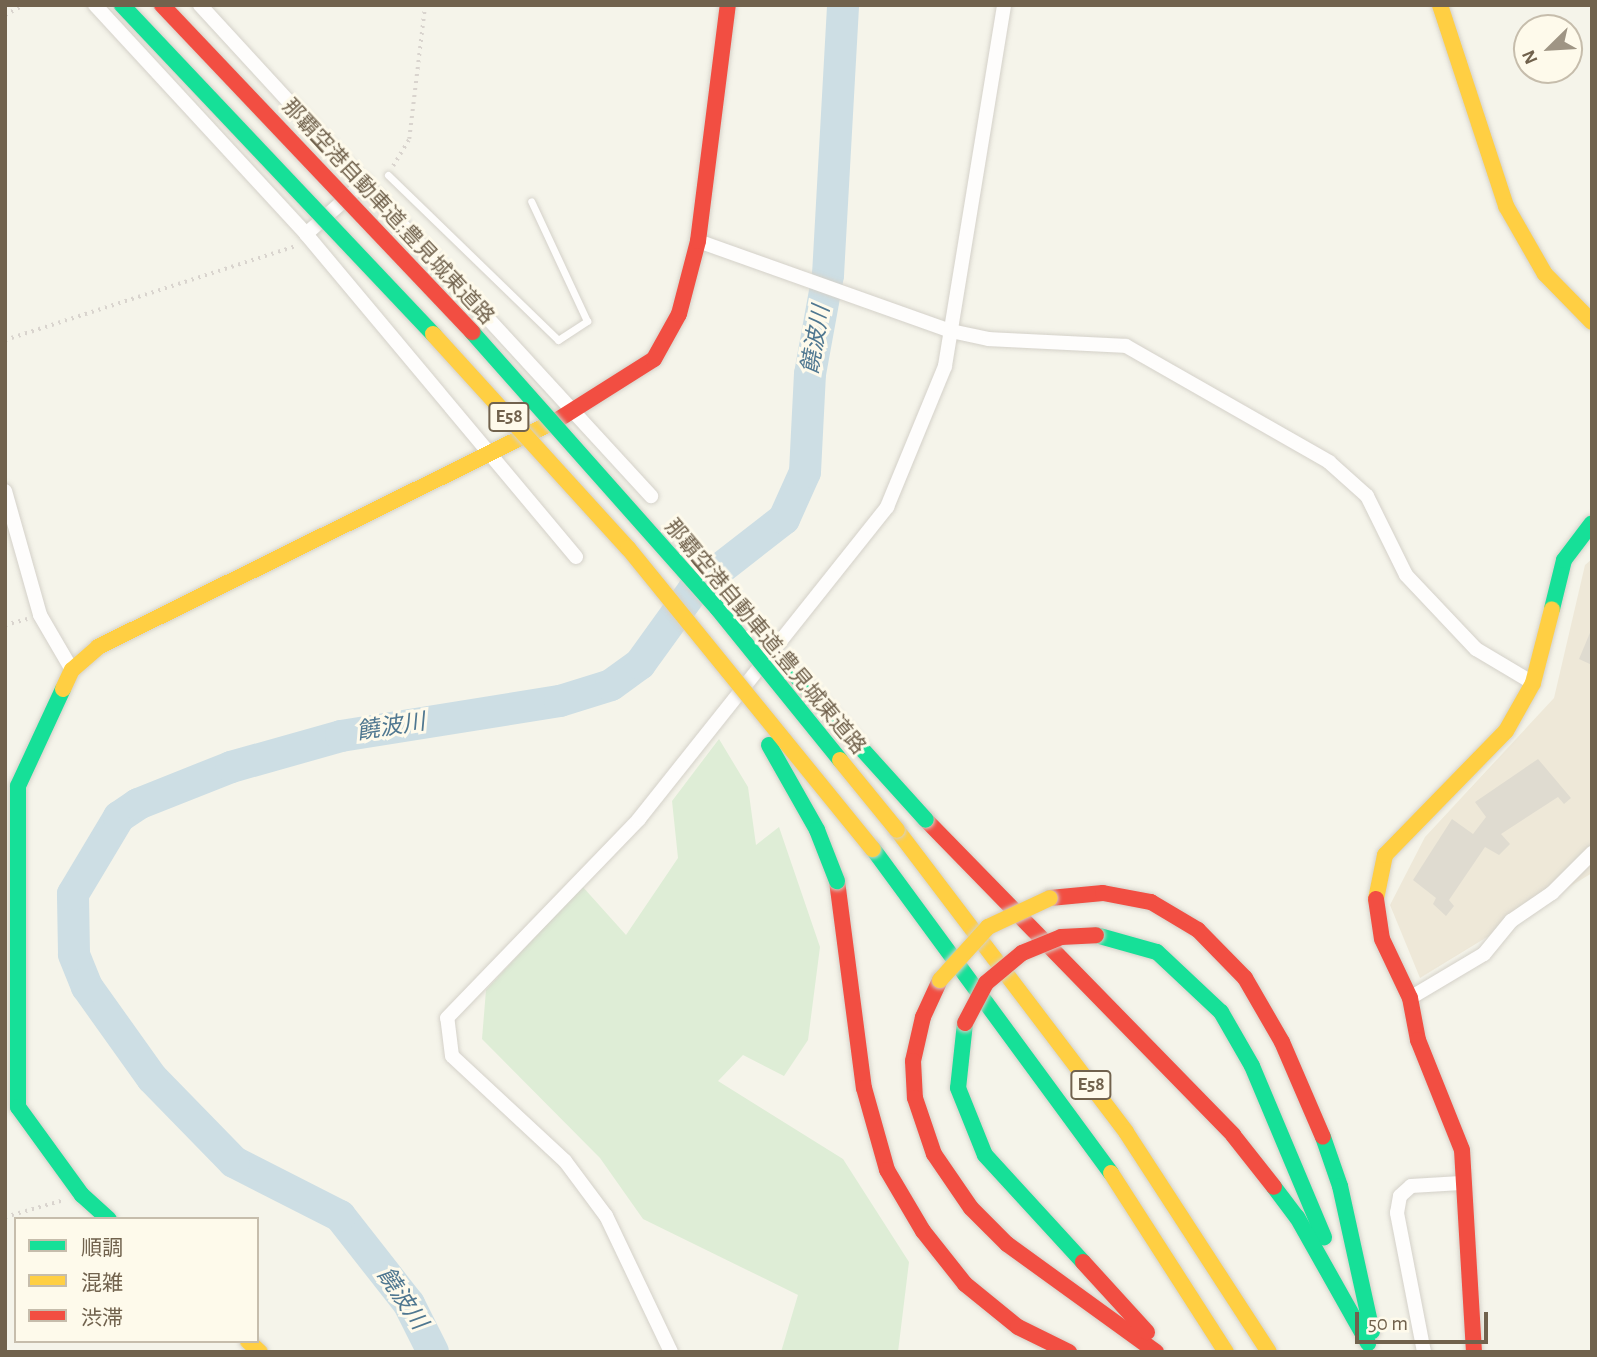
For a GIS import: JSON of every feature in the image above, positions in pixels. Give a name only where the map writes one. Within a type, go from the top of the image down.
[{"type":"main road","name":"E58","points":[[122,5],[451,353],[628,548],[873,849],[1098,1153],[1226,1352]]},
{"type":"main road","name":"那覇空港自動車道;豊見城東道路","points":[[162,5],[575,447],[742,638],[897,830],[1126,1132],[1269,1352]]},
{"type":"main road","points":[[106,1217],[82,1195],[18,1107],[14,911],[18,786],[72,670],[98,647],[576,410],[654,359],[679,314],[698,241],[728,5]]},
{"type":"main road","points":[[1440,5],[1506,206],[1545,274],[1592,322]]},
{"type":"main road","points":[[451,353],[529,457],[754,724],[784,765],[837,881],[864,1088],[887,1170],[923,1231],[965,1284],[1018,1327],[1069,1352]]},
{"type":"main road","points":[[575,447],[764,640],[926,820],[1187,1086],[1268,1177],[1319,1251],[1372,1349]]},
{"type":"main road","points":[[1474,1352],[1461,1183],[1462,1150],[1418,1040],[1410,998],[1375,911],[1385,855],[1506,731],[1533,683],[1564,560],[1592,523]]},
{"type":"main road","points":[[1156,1352],[988,1227],[934,1154],[915,1098],[913,1061],[923,1017],[940,980],[988,927],[1050,898],[1103,893],[1151,902],[1198,930],[1245,978],[1282,1042],[1327,1149],[1351,1227],[1372,1349]]},
{"type":"main road","points":[[1164,1352],[985,1155],[958,1088],[965,1023],[986,983],[1022,953],[1061,937],[1096,935],[1157,952],[1201,988],[1238,1039],[1372,1349]]},
{"type":"street","points":[[95,5],[306,233],[576,557]]},
{"type":"street","points":[[200,5],[576,410],[650,496]]},
{"type":"street","points":[[671,1352],[606,1216],[565,1161],[453,1056],[447,1018],[639,819],[887,507],[945,366],[1004,5]]},
{"type":"street","points":[[306,233],[365,182]]},
{"type":"street","points":[[698,241],[951,331],[989,339],[1126,346],[1329,462],[1367,496],[1406,575],[1476,649],[1533,683]]},
{"type":"street","points":[[5,491],[40,615],[72,670]]},
{"type":"street","points":[[1410,998],[1484,954],[1511,921],[1552,892],[1592,853]]},
{"type":"street","points":[[1424,1352],[1396,1213],[1400,1196],[1411,1186],[1461,1183]]},
{"type":"lane","points":[[388,175],[558,340],[587,321],[531,201]]},
{"type":"path","points":[[5,15],[24,5]]},
{"type":"path","points":[[388,175],[409,139],[425,5]]},
{"type":"path","points":[[5,340],[294,248],[306,233]]},
{"type":"path","points":[[5,625],[40,615]]},
{"type":"path","points":[[5,1217],[82,1195]]},
{"type":"shaded area","points":[[1592,559],[1592,873],[1420,978],[1390,905],[1425,837],[1554,698],[1585,565]]},
{"type":"green space","points":[[719,739],[748,787],[756,845],[779,827],[820,947],[808,1040],[784,1076],[743,1055],[718,1081],[843,1159],[909,1262],[898,1352],[781,1352],[798,1295],[643,1219],[600,1158],[482,1039],[486,990],[582,886],[626,935],[678,858],[672,801]]},
{"type":"building","points":[[1592,628],[1592,665],[1579,659]]},
{"type":"building","points":[[1538,759],[1571,798],[1564,804],[1558,797],[1501,834],[1510,844],[1499,855],[1485,847],[1449,900],[1454,906],[1446,916],[1433,904],[1436,898],[1413,880],[1452,819],[1473,834],[1486,817],[1475,802]]},
{"type":"waterway","name":"饒波川","points":[[433,1352],[409,1304],[340,1216],[234,1162],[152,1078],[87,987],[74,954],[73,894],[119,817],[138,804],[231,767],[341,736],[560,701],[611,685],[640,664],[694,589],[784,519],[805,472],[810,374],[828,275],[843,5]]},
{"type":"traffic: fast","points":[[122,5],[433,334]]},
{"type":"traffic: fast","points":[[472,332],[717,608],[840,760]]},
{"type":"traffic: fast","points":[[1552,609],[1564,560],[1592,523]]},
{"type":"traffic: fast","points":[[795,675],[926,820]]},
{"type":"traffic: fast","points":[[63,689],[18,786],[18,1107],[82,1195],[107,1217]]},
{"type":"traffic: fast","points":[[769,745],[817,830],[837,881]]},
{"type":"traffic: fast","points":[[873,849],[1111,1173]]},
{"type":"traffic: fast","points":[[1096,935],[1157,952],[1221,1012],[1252,1066],[1324,1237]]},
{"type":"traffic: fast","points":[[965,1023],[958,1088],[985,1155],[1083,1262]]},
{"type":"traffic: fast","points":[[1323,1137],[1340,1186],[1372,1332]]},
{"type":"traffic: fast","points":[[1274,1187],[1297,1217],[1368,1343]]},
{"type":"traffic: slow","points":[[1440,5],[1506,206],[1545,274],[1592,322]]},
{"type":"traffic: slow","points":[[433,334],[628,548],[873,849]]},
{"type":"traffic: slow","points":[[63,689],[72,670],[98,647],[559,419]]},
{"type":"traffic: slow","points":[[1376,899],[1385,855],[1506,731],[1533,683],[1552,609]]},
{"type":"traffic: slow","points":[[840,760],[897,830]]},
{"type":"traffic: slow","points":[[897,830],[1126,1132],[1269,1352]]},
{"type":"traffic: slow","points":[[940,980],[988,927],[1050,898]]},
{"type":"traffic: slow","points":[[1111,1173],[1226,1352]]},
{"type":"traffic: slow","points":[[250,1343],[260,1352]]},
{"type":"traffic: jam","points":[[162,5],[472,332]]},
{"type":"traffic: jam","points":[[559,419],[654,359],[679,314],[698,241],[728,5]]},
{"type":"traffic: jam","points":[[926,820],[1233,1135],[1274,1187]]},
{"type":"traffic: jam","points":[[837,881],[864,1088],[887,1170],[923,1231],[965,1284],[1018,1327],[1069,1352]]},
{"type":"traffic: jam","points":[[1050,898],[1103,893],[1151,902],[1198,930],[1245,978],[1282,1042],[1323,1137]]},
{"type":"traffic: jam","points":[[1376,899],[1382,939],[1410,998],[1418,1040],[1462,1150],[1474,1352]]},
{"type":"traffic: jam","points":[[965,1023],[986,983],[1022,953],[1061,937],[1096,935]]},
{"type":"traffic: jam","points":[[940,980],[923,1017],[913,1061],[915,1098],[934,1154],[971,1208],[1007,1244],[1156,1352]]},
{"type":"traffic: jam","points":[[1083,1262],[1147,1332]]}]
